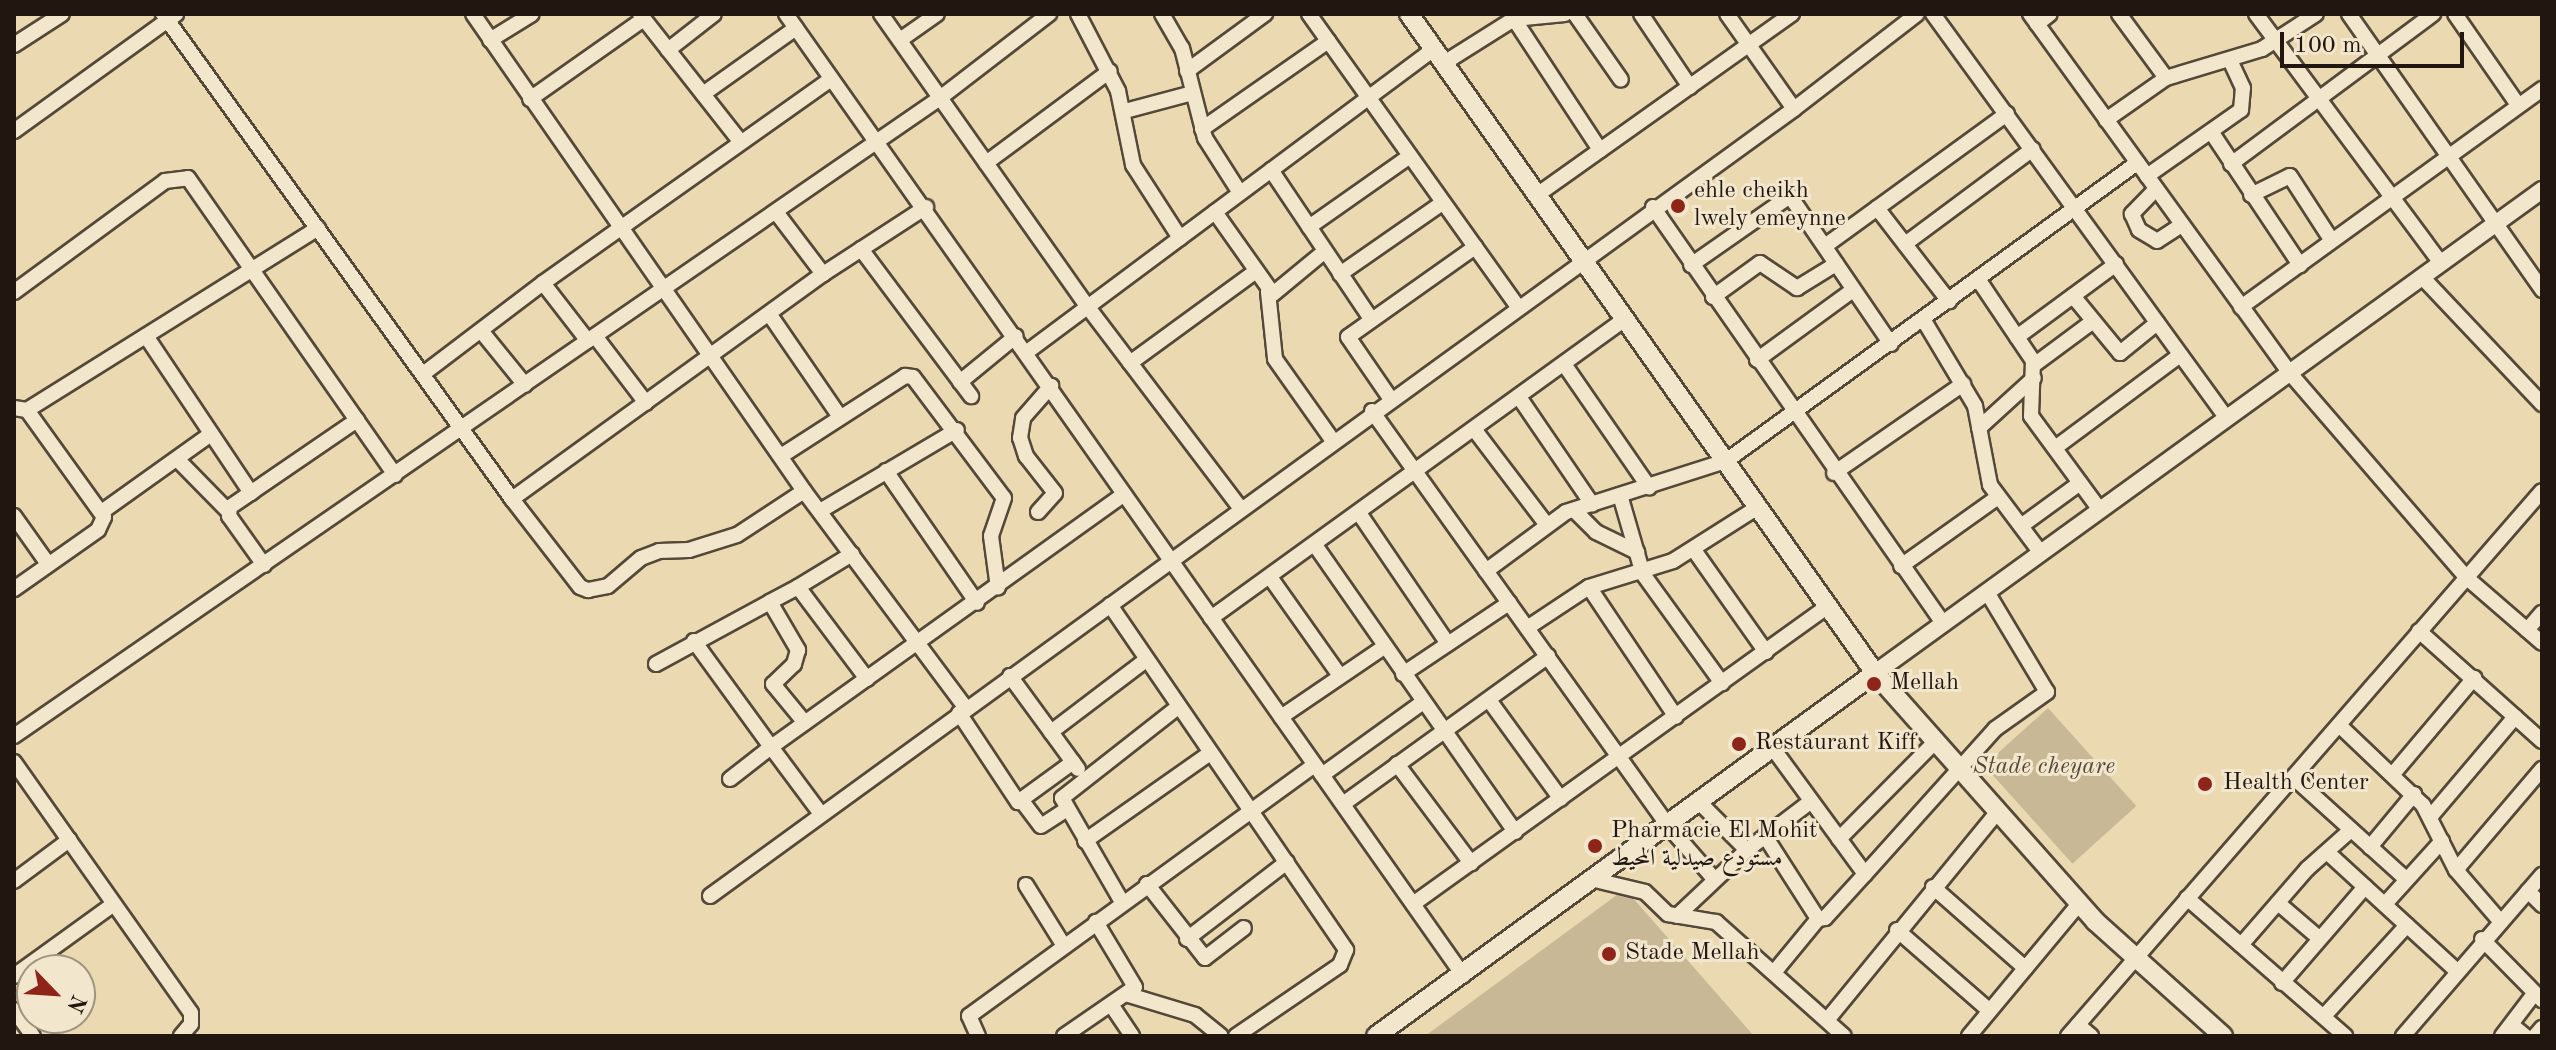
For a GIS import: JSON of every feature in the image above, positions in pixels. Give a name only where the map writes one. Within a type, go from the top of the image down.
[{"type":"main road","points":[[1409,14],[1875,673],[2079,904],[2135,959],[2223,1036]]},
{"type":"main road","points":[[1376,1036],[1775,751],[1875,673]]},
{"type":"street","points":[[14,45],[62,14]]},
{"type":"street","points":[[473,14],[804,491],[918,643],[962,710],[1014,800],[1022,801],[1073,762]]},
{"type":"street","points":[[490,40],[532,14]]},
{"type":"street","points":[[668,50],[714,14]]},
{"type":"street","points":[[786,14],[879,140],[1463,975]]},
{"type":"street","points":[[881,14],[1087,306],[1241,509]]},
{"type":"street","points":[[900,40],[937,14]]},
{"type":"street","points":[[1078,14],[1110,71],[1125,111],[1126,148],[1133,165],[1180,238]]},
{"type":"street","points":[[1187,71],[1265,14]]},
{"type":"street","points":[[1309,14],[1517,306]]},
{"type":"street","points":[[1027,352],[1367,98],[1439,56],[1514,19],[1565,14]]},
{"type":"street","points":[[1575,14],[1621,80]]},
{"type":"street","points":[[1641,14],[1690,87]]},
{"type":"street","points":[[1727,14],[1794,109]]},
{"type":"street","points":[[1537,195],[1792,14]]},
{"type":"street","points":[[710,896],[1582,258],[1794,109],[1917,14]]},
{"type":"street","points":[[1933,14],[2227,418]]},
{"type":"street","points":[[2050,14],[2034,19],[2289,372],[2467,578],[2542,643]]},
{"type":"street","points":[[2119,14],[2166,78]]},
{"type":"street","points":[[2256,14],[2275,43],[2322,97],[2441,263]]},
{"type":"street","points":[[2106,120],[2166,78],[2230,60],[2275,43],[2316,14]]},
{"type":"street","points":[[2349,14],[2542,290]]},
{"type":"street","points":[[2231,164],[2433,14]]},
{"type":"street","points":[[2455,14],[2518,105]]},
{"type":"street","points":[[1166,15],[1178,37],[1202,129],[1240,193]]},
{"type":"street","points":[[14,131],[169,16],[512,499],[580,587],[588,590],[608,586],[641,558],[659,551],[689,550],[737,535],[804,491]]},
{"type":"street","points":[[530,99],[642,17],[740,141]]},
{"type":"street","points":[[14,736],[940,98],[1039,17]]},
{"type":"street","points":[[1514,19],[1600,150]]},
{"type":"street","points":[[703,94],[796,28]]},
{"type":"street","points":[[1202,129],[1328,41]]},
{"type":"street","points":[[2147,176],[2212,133],[2245,100],[2230,60]]},
{"type":"street","points":[[986,163],[1110,71]]},
{"type":"street","points":[[423,374],[543,283],[831,79]]},
{"type":"street","points":[[2241,307],[2542,89]]},
{"type":"street","points":[[1125,111],[1192,93]]},
{"type":"street","points":[[1825,246],[2007,114]]},
{"type":"street","points":[[2212,133],[2300,265]]},
{"type":"street","points":[[1905,244],[2033,149]]},
{"type":"street","points":[[1309,227],[1410,156]]},
{"type":"street","points":[[1486,571],[1546,524],[1574,510],[1726,461],[2137,163]]},
{"type":"street","points":[[1271,170],[1371,319]]},
{"type":"street","points":[[14,292],[175,176],[188,178],[395,475]]},
{"type":"street","points":[[2251,195],[2290,176],[2332,241]]},
{"type":"street","points":[[2156,189],[2135,207],[2134,223],[2157,241],[2182,225]]},
{"type":"street","points":[[1875,673],[2542,190]]},
{"type":"street","points":[[1691,265],[1790,196],[1891,344]]},
{"type":"street","points":[[1340,274],[1442,203]]},
{"type":"street","points":[[512,499],[823,274],[926,207]]},
{"type":"street","points":[[1653,207],[1792,413],[1943,623]]},
{"type":"street","points":[[1877,208],[1949,301]]},
{"type":"street","points":[[776,212],[823,274]]},
{"type":"street","points":[[1215,212],[1268,292],[1275,359],[1333,441]]},
{"type":"street","points":[[103,511],[21,409],[146,336],[318,228]]},
{"type":"street","points":[[1390,398],[1348,341],[1371,319],[1475,247]]},
{"type":"street","points":[[861,249],[971,396]]},
{"type":"street","points":[[1268,292],[1277,292],[1325,251]]},
{"type":"street","points":[[1713,297],[1760,263],[1797,288],[1836,264]]},
{"type":"street","points":[[2017,337],[2116,264]]},
{"type":"street","points":[[1130,363],[1255,272]]},
{"type":"street","points":[[2422,277],[2542,404]]},
{"type":"street","points":[[1978,279],[2017,337],[2034,372],[2031,416],[2100,510]]},
{"type":"street","points":[[543,283],[646,403]]},
{"type":"street","points":[[1757,360],[1853,290]]},
{"type":"street","points":[[2073,296],[2120,353],[2157,323]]},
{"type":"street","points":[[770,315],[840,417]]},
{"type":"street","points":[[1211,618],[1625,319]]},
{"type":"street","points":[[1923,319],[1975,406],[1986,476],[1998,497],[2041,553]]},
{"type":"street","points":[[1979,428],[2034,372],[2092,322]]},
{"type":"street","points":[[482,332],[525,385]]},
{"type":"street","points":[[146,336],[251,493]]},
{"type":"street","points":[[960,382],[1016,336]]},
{"type":"street","points":[[2055,448],[2180,355]]},
{"type":"street","points":[[1564,364],[1649,487]]},
{"type":"street","points":[[781,456],[905,376],[913,377],[957,430],[1004,498],[991,536],[998,588]]},
{"type":"street","points":[[1834,473],[1963,384]]},
{"type":"street","points":[[1038,512],[1055,493],[1026,456],[1020,438],[1023,418],[1051,386]]},
{"type":"street","points":[[1519,397],[1592,504]]},
{"type":"street","points":[[1372,411],[1669,827],[1715,880]]},
{"type":"street","points":[[228,511],[357,420]]},
{"type":"street","points":[[1474,429],[1546,524]]},
{"type":"street","points":[[820,511],[957,430]]},
{"type":"street","points":[[14,589],[98,530],[103,511],[211,434]]},
{"type":"street","points":[[177,459],[228,511],[264,565]]},
{"type":"street","points":[[886,471],[977,603]]},
{"type":"street","points":[[2021,526],[2080,483]]},
{"type":"street","points":[[2091,1036],[2073,1030],[2542,491]]},
{"type":"street","points":[[730,779],[1124,494]]},
{"type":"street","points":[[1620,495],[1643,574],[1722,683]]},
{"type":"street","points":[[1901,566],[1998,497]]},
{"type":"street","points":[[1527,628],[1589,587],[1643,574],[1694,550],[1758,507]]},
{"type":"street","points":[[1574,510],[1607,540],[1637,552]]},
{"type":"street","points":[[1359,513],[1448,644]]},
{"type":"street","points":[[14,516],[48,564]]},
{"type":"street","points":[[1315,545],[1422,703],[1515,832]]},
{"type":"street","points":[[1694,550],[1766,652]]},
{"type":"street","points":[[656,664],[852,554]]},
{"type":"street","points":[[1270,577],[1340,676]]},
{"type":"street","points":[[798,587],[867,679]]},
{"type":"street","points":[[1589,587],[1676,717]]},
{"type":"street","points":[[1776,970],[1818,919],[1825,918],[1995,729],[2047,692],[1987,592]]},
{"type":"street","points":[[770,602],[798,650],[794,664],[773,684],[805,723]]},
{"type":"street","points":[[1403,674],[1509,603]]},
{"type":"street","points":[[1110,605],[1346,950],[1345,958],[1236,1036]]},
{"type":"street","points":[[1413,904],[1828,606]]},
{"type":"street","points":[[2527,630],[2542,613]]},
{"type":"street","points":[[2419,631],[2542,741]]},
{"type":"street","points":[[694,641],[821,814]]},
{"type":"street","points":[[1281,717],[1384,647]]},
{"type":"street","points":[[1343,804],[1548,656]]},
{"type":"street","points":[[1051,732],[1146,660]]},
{"type":"street","points":[[1010,676],[1084,777]]},
{"type":"street","points":[[2393,774],[2474,678]]},
{"type":"street","points":[[1489,700],[1561,799]]},
{"type":"street","points":[[978,1036],[969,1016],[1251,810],[1422,703]]},
{"type":"street","points":[[1122,902],[1066,810],[1062,798],[1084,777],[1178,707]]},
{"type":"street","points":[[2431,816],[2515,717]]},
{"type":"street","points":[[2339,725],[2414,794],[2431,816],[2456,870],[2500,921]]},
{"type":"street","points":[[1839,839],[1936,741]]},
{"type":"street","points":[[1775,751],[1865,874]]},
{"type":"street","points":[[1085,841],[1210,753]]},
{"type":"street","points":[[14,762],[191,1013],[191,1024],[181,1036]]},
{"type":"street","points":[[1397,764],[1471,863]]},
{"type":"street","points":[[2456,870],[2542,769]]},
{"type":"street","points":[[2293,777],[2406,879]]},
{"type":"street","points":[[2370,847],[2414,794]]},
{"type":"street","points":[[1022,801],[1041,826],[1066,810]]},
{"type":"street","points":[[1677,916],[1747,850],[1810,802]]},
{"type":"street","points":[[1701,804],[1747,850]]},
{"type":"street","points":[[1828,1019],[1897,930],[1998,811]]},
{"type":"street","points":[[2241,945],[2351,830]]},
{"type":"street","points":[[1765,836],[1818,919]]},
{"type":"street","points":[[14,881],[69,840]]},
{"type":"street","points":[[2385,904],[2442,841]]},
{"type":"street","points":[[2327,852],[2456,970]]},
{"type":"street","points":[[1187,939],[1287,862]]},
{"type":"street","points":[[2403,1036],[2482,939],[2542,875]]},
{"type":"street","points":[[1595,880],[1639,890],[1677,916],[1716,922],[1776,970],[1844,1036]]},
{"type":"street","points":[[1147,884],[1187,939],[1205,958],[1244,928]]},
{"type":"street","points":[[1026,885],[1064,946]]},
{"type":"street","points":[[1933,887],[2025,968]]},
{"type":"street","points":[[2282,983],[2365,887]]},
{"type":"street","points":[[2528,891],[2542,905]]},
{"type":"street","points":[[2187,898],[2345,1036]]},
{"type":"street","points":[[2278,903],[2320,939]]},
{"type":"street","points":[[14,976],[114,904]]},
{"type":"street","points":[[1969,1036],[2079,904]]},
{"type":"street","points":[[1064,1036],[1129,995],[1134,979],[1096,922]]},
{"type":"street","points":[[2324,1016],[2407,925]]},
{"type":"street","points":[[1897,930],[1990,1011]]},
{"type":"street","points":[[2482,939],[2538,997],[2507,1030],[2525,1036]]},
{"type":"street","points":[[1129,995],[1195,1015],[1221,1036]]},
{"type":"street","points":[[1112,1006],[1132,1036]]},
{"type":"street","points":[[14,1010],[33,1036]]},
{"type":"street","points":[[2535,1036],[2542,1028]]},
{"type":"green space","name":"Stade cheyare","points":[[2048,708],[2136,806],[2072,864],[1984,766]]},
{"type":"green space","name":"Stade Mellah","points":[[1625,889],[1754,1036],[1425,1036]]},
{"type":"place","name":"ehle cheikh lwely emeynne","points":[[1678,206]]},
{"type":"place","name":"Mellah","points":[[1874,684]]},
{"type":"place","name":"Restaurant Kiff","points":[[1739,744]]},
{"type":"place","name":"Health Center","points":[[2205,784]]},
{"type":"place","name":"Pharmacie El Mohit مستودع صيدلية المحيط","points":[[1595,846]]},
{"type":"place","name":"Stade Mellah","points":[[1609,954]]}]
